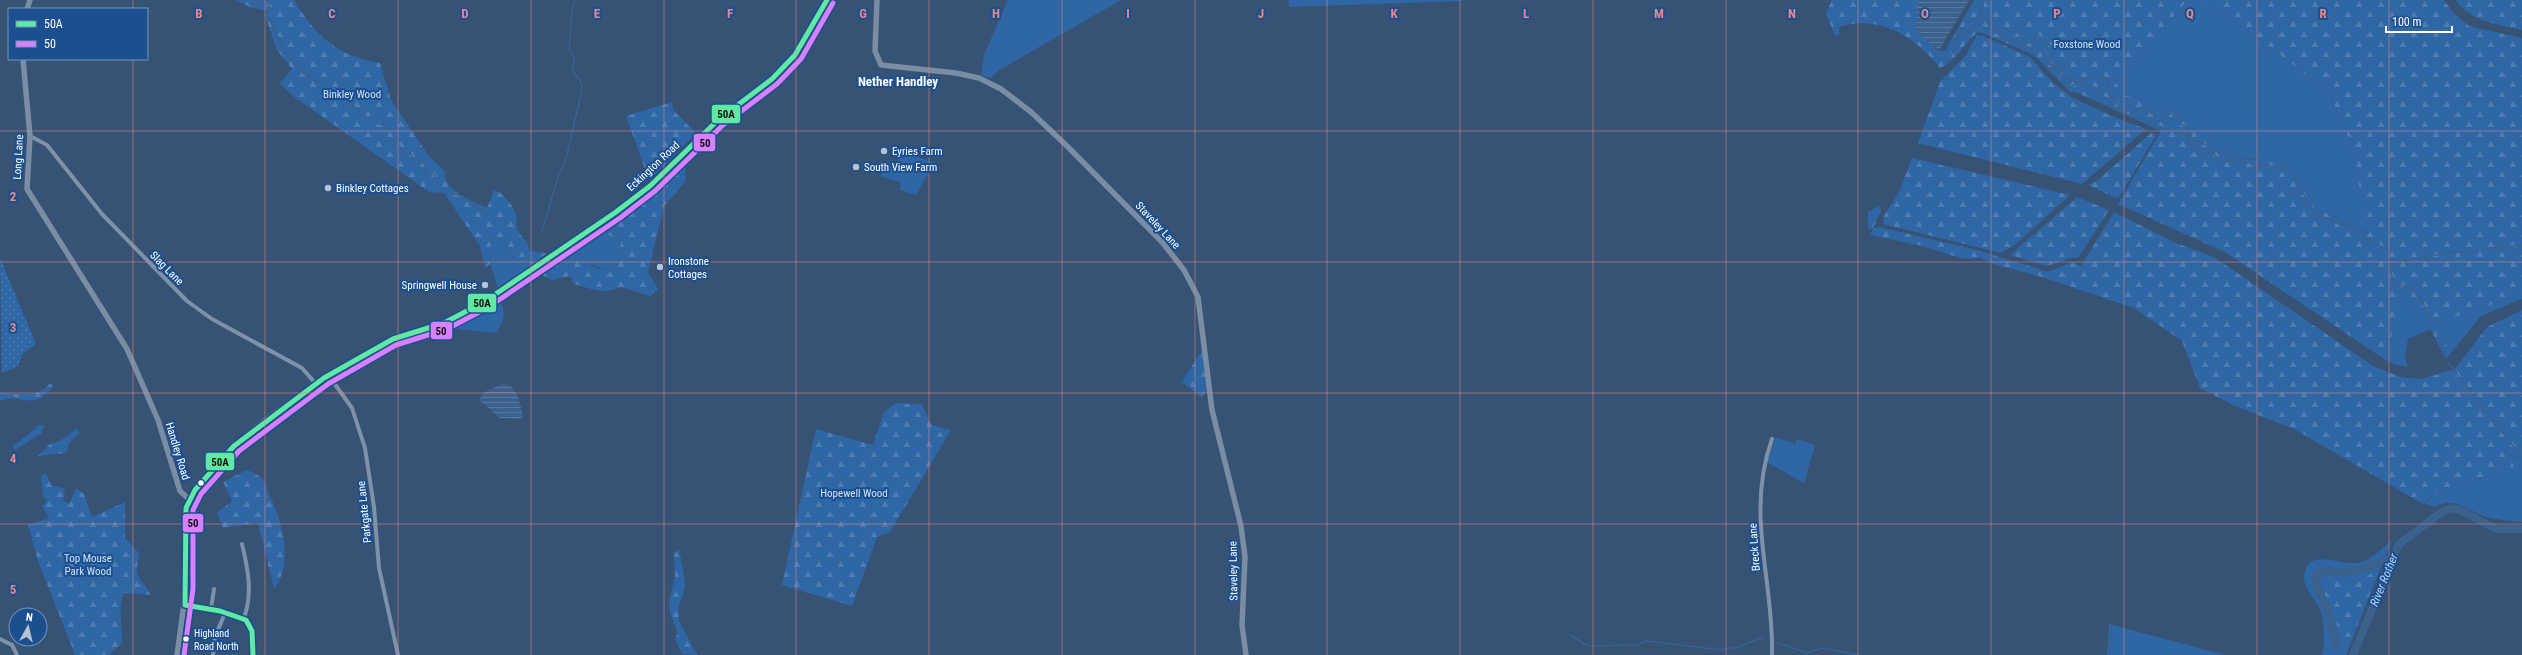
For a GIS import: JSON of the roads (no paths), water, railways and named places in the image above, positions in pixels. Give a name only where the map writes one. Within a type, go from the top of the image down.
[{"type":"street","name":"Eckington Road","points":[[190,500],[195,490],[234,446],[262,422],[316,384],[393,338],[444,323],[484,302],[616,212],[650,186],[718,120],[772,79],[794,55],[812,28],[827,0]]},
{"type":"street","name":"Staveley Lane","points":[[877,0],[875,42],[879,63],[885,66],[956,73],[979,78],[1002,89],[1031,112],[1066,146],[1162,242],[1184,270],[1198,297],[1213,416],[1241,526],[1245,557],[1242,624],[1246,655]]},
{"type":"street","name":"Long Lane","points":[[23,60],[30,136],[27,189],[89,287]]},
{"type":"street","name":"Slag Lane","points":[[30,136],[47,145],[102,214],[187,301],[212,319],[302,368],[316,384]]},
{"type":"street","name":"Handley Road","points":[[89,287],[127,349],[158,420],[180,491],[182,495],[190,500]]},
{"type":"street","name":"Parkgate Lane","points":[[329,376],[352,408],[365,448],[374,507],[379,568],[398,655]]},
{"type":"street","name":"Breck Lane","points":[[1772,439],[1761,479],[1760,536],[1770,610],[1772,655]]},
{"type":"street","points":[[177,655],[185,605],[187,554],[184,521],[190,500]]},
{"type":"street","points":[[242,544],[249,578],[248,606],[244,618]]},
{"type":"street","points":[[210,608],[214,589]]},
{"type":"street","points":[[185,605],[210,608],[244,618],[250,623],[253,630],[253,655]]},
{"type":"street","points":[[213,655],[215,637],[225,613]]},
{"type":"street","points":[[0,639],[12,644],[17,655]]},
{"type":"waterway","points":[[251,0],[259,4],[264,0]]},
{"type":"waterway","points":[[270,0],[267,15],[289,58],[301,68],[300,71],[334,93],[335,98],[347,100],[366,117],[374,117],[379,124],[384,124],[387,131]]},
{"type":"waterway","points":[[542,231],[558,177],[565,163],[581,94],[582,84],[572,69],[575,59],[569,48],[572,12],[575,0]]},
{"type":"waterway","points":[[1984,0],[1980,19],[1995,21],[1996,29],[2003,27],[2008,31],[2018,32],[2025,43],[2033,42],[2036,33],[2046,43],[2053,47],[2054,51],[2049,59],[2050,64],[2057,67],[2061,66],[2065,84],[2069,88],[2085,78],[2105,77],[2108,81],[2107,91],[2121,109],[2130,106],[2135,112],[2141,107],[2155,115],[2155,121],[2167,121],[2167,115],[2171,113],[2182,125],[2189,128],[2187,136],[2190,145],[2200,150],[2202,155],[2207,156],[2211,152],[2222,161],[2236,163],[2240,160]]},
{"type":"waterway","points":[[1952,44],[1970,20],[1979,16]]},
{"type":"waterway","points":[[1943,61],[1948,61],[1963,34],[1977,24],[2027,47],[2041,49],[2052,66],[2062,76],[2067,79],[2094,87]]},
{"type":"waterway","points":[[1932,52],[1936,50]]},
{"type":"waterway","points":[[2096,89],[2120,112],[2187,136],[2243,162],[2287,168]]},
{"type":"waterway","points":[[2188,131],[2192,138]]},
{"type":"waterway","points":[[389,138],[397,143],[403,153],[403,156],[410,153],[414,161],[418,160],[425,164],[426,174],[434,174],[437,183]]},
{"type":"waterway","points":[[2290,172],[2305,196],[2305,206]]},
{"type":"waterway","points":[[2287,192],[2293,192],[2314,213],[2356,231],[2375,244],[2390,250],[2388,262],[2394,283],[2411,288],[2422,301],[2433,326]]},
{"type":"waterway","points":[[451,193],[462,196],[487,214]]},
{"type":"waterway","points":[[2391,267],[2402,261],[2442,254],[2522,245]]},
{"type":"waterway","points":[[2437,334],[2446,357]]},
{"type":"waterway","points":[[2448,363],[2522,457]]},
{"type":"waterway","name":"River Rother","points":[[2353,655],[2399,544],[2443,511],[2453,508],[2464,512],[2496,529],[2522,529]]},
{"type":"waterway","points":[[2336,645],[2329,613],[2318,590],[2315,579],[2319,572],[2350,572],[2393,558]]},
{"type":"waterway","points":[[2109,655],[2112,625]]},
{"type":"waterway","points":[[1570,635],[1588,646],[1636,645],[1647,641],[1722,650],[1732,647],[1734,649],[1760,638],[1764,639]]},
{"type":"waterway","points":[[1782,644],[1807,653],[1822,648],[1860,655]]},
{"type":"place","name":"Eyries Farm","points":[[884,151]]},
{"type":"place","name":"South View Farm","points":[[856,167]]},
{"type":"place","name":"Binkley Cottages","points":[[328,188]]},
{"type":"place","name":"Ironstone Cottages","points":[[660,267]]},
{"type":"place","name":"Springwell House","points":[[485,285]]},
{"type":"place","name":"Highland Road North","points":[[186,639]]},
{"type":"district","name":"Nether Handley","points":[[898,81]]},
{"type":"park label","name":"Foxstone Wood","points":[[2087,44]]},
{"type":"park label","name":"Binkley Wood","points":[[352,94]]},
{"type":"park label","name":"Hopewell Wood","points":[[854,493]]},
{"type":"park label","name":"Top Mouse Park Wood","points":[[88,564]]}]
